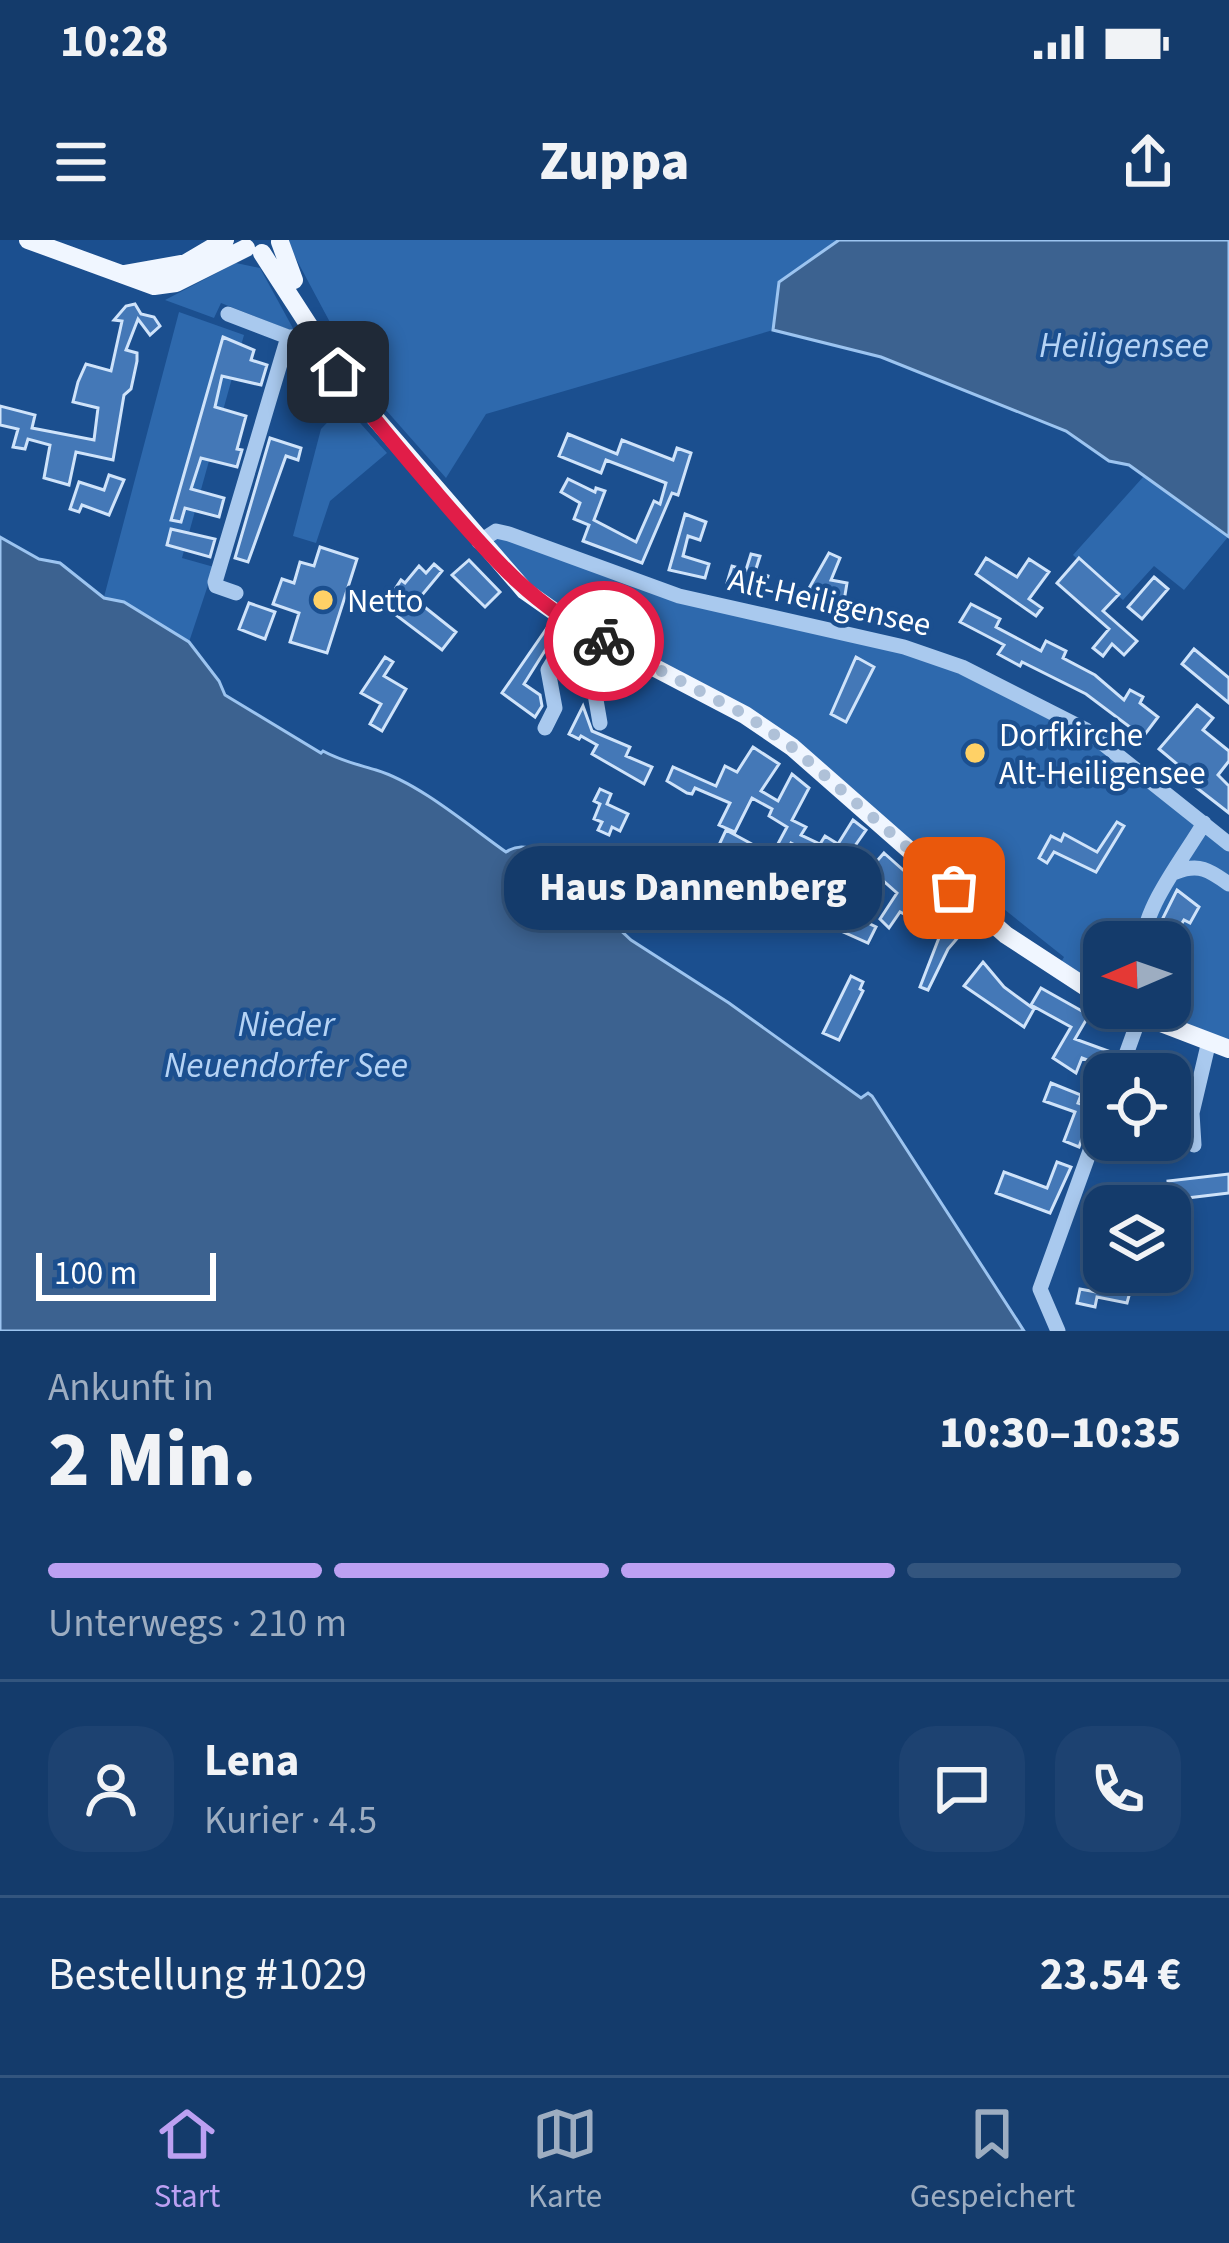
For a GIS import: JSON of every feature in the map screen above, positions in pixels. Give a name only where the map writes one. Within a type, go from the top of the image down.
[{"type":"main road","points":[[28,240],[139,283],[165,286],[249,247],[281,241],[306,316]]},
{"type":"main road","points":[[124,274],[186,263],[225,240]]},
{"type":"main road","points":[[249,247],[274,267],[376,422],[525,591],[575,626],[746,715],[792,747],[1006,934],[1083,985]]},
{"type":"main road","points":[[1178,1029],[1229,1049]]},
{"type":"street","points":[[228,314],[288,338]]},
{"type":"street","points":[[236,593],[215,582],[288,338],[306,316]]},
{"type":"street","name":"Alt-Heiligensee","points":[[479,542],[496,531],[509,534],[679,596],[933,655],[1086,730],[1229,844]]},
{"type":"street","points":[[544,728],[555,708],[548,670],[575,626]]},
{"type":"street","points":[[600,723],[595,694],[619,648]]},
{"type":"street","points":[[1146,921],[1204,824]]},
{"type":"street","points":[[1176,872],[1202,867],[1229,884]]},
{"type":"street","points":[[1194,1144],[1192,1113],[1209,1042]]},
{"type":"street","points":[[1058,1331],[1040,1289],[1087,1161]]},
{"type":"shaded area","points":[[286,240],[839,240],[779,282],[773,330],[486,414],[446,478],[363,384]]},
{"type":"shaded area","points":[[236,263],[260,268],[295,332],[221,303],[214,318],[165,300]]},
{"type":"shaded area","points":[[179,312],[244,335],[182,558],[214,567],[189,642],[158,623],[48,587],[48,559],[104,597]]},
{"type":"shaded area","points":[[344,405],[387,453],[330,501],[316,543],[293,536],[321,429]]},
{"type":"shaded area","points":[[1144,476],[1228,537],[1184,590],[1154,566],[1123,600],[1073,555]]},
{"type":"shaded area","points":[[500,536],[580,567],[899,647],[1068,722],[1229,848],[1229,1043],[1191,1029],[1191,921],[1083,921],[1083,980],[1059,966],[1064,957],[965,878],[956,883],[844,782],[584,623],[524,580],[494,542]]},
{"type":"water","name":"Heiligensee","points":[[839,240],[1229,240],[1229,537],[1129,465],[1109,461],[1066,431],[881,357],[773,330],[779,282]]},
{"type":"water","name":"Nieder Neuendorfer See","points":[[0,537],[39,559],[60,563],[104,598],[124,602],[189,642],[225,695],[321,753],[409,785],[506,852],[526,847],[553,866],[560,865],[560,880],[631,940],[861,1098],[868,1093],[872,1096],[1024,1331],[0,1331]]},
{"type":"building","points":[[135,304],[160,326],[150,335],[138,319],[126,350],[137,353],[137,361],[131,389],[124,395],[113,460],[76,452],[69,485],[44,478],[50,445],[28,439],[25,449],[13,447],[18,429],[0,425],[0,406],[35,415],[32,428],[94,440],[98,408],[73,402],[78,382],[86,364],[111,371],[122,321],[114,320],[126,306]]},
{"type":"building","points":[[223,337],[254,350],[251,360],[267,365],[261,385],[222,376],[215,407],[246,416],[237,449],[242,450],[237,467],[201,458],[191,489],[224,498],[219,517],[185,508],[181,522],[171,520]]},
{"type":"building","points":[[568,434],[617,454],[622,440],[673,460],[677,448],[691,453],[678,495],[672,493],[642,563],[583,541],[589,525],[574,519],[580,503],[561,492],[568,479],[595,492],[596,488],[605,491],[594,520],[636,542],[654,501],[660,504],[666,483],[606,460],[601,473],[559,456]]},
{"type":"building","points":[[270,438],[301,448],[298,460],[286,456],[248,562],[235,558]]},
{"type":"building","points":[[109,475],[124,480],[109,515],[82,505],[79,512],[70,509],[79,482],[104,490]]},
{"type":"building","points":[[685,514],[706,522],[700,540],[688,536],[683,556],[709,564],[705,578],[669,570]]},
{"type":"building","points":[[171,529],[215,539],[210,557],[167,545]]},
{"type":"building","name":"Netto","points":[[320,547],[357,559],[327,653],[290,642],[299,613],[273,604],[282,579],[294,583],[300,562],[314,566]]},
{"type":"building","points":[[829,553],[840,558],[831,580],[847,583],[843,607],[825,611],[800,607],[798,589],[808,590]]},
{"type":"building","points":[[751,554],[760,556],[755,572],[768,576],[763,594],[727,583],[732,566],[746,570]]},
{"type":"building","points":[[986,558],[1017,577],[1029,559],[1049,572],[1029,599],[1042,608],[1036,616],[976,574]]},
{"type":"building","points":[[1079,558],[1119,594],[1103,611],[1137,641],[1124,655],[1112,644],[1103,656],[1093,648],[1109,629],[1057,583]]},
{"type":"building","points":[[469,560],[500,592],[485,607],[452,575]]},
{"type":"building","points":[[434,564],[442,571],[417,601],[456,632],[442,650],[384,606],[401,580],[405,583],[419,566],[426,573]]},
{"type":"building","points":[[1154,577],[1168,589],[1142,619],[1128,607]]},
{"type":"building","points":[[249,603],[275,612],[265,639],[239,629]]},
{"type":"building","points":[[971,604],[1000,619],[996,627],[1041,651],[1046,641],[1066,651],[1063,658],[1095,675],[1124,700],[1130,690],[1143,697],[1140,703],[1158,717],[1143,737],[1086,694],[998,654],[1004,645],[960,622]]},
{"type":"building","points":[[547,628],[556,633],[524,684],[540,695],[542,706],[535,717],[502,693]]},
{"type":"building","points":[[1194,649],[1229,678],[1229,703],[1182,664]]},
{"type":"building","points":[[385,657],[393,662],[384,676],[406,689],[382,731],[370,724],[381,704],[361,693]]},
{"type":"building","points":[[856,657],[874,667],[846,722],[831,714]]},
{"type":"building","points":[[1197,705],[1213,718],[1203,730],[1229,751],[1229,761],[1218,775],[1229,786],[1229,813],[1179,774],[1183,769],[1159,749]]},
{"type":"building","points":[[583,706],[592,731],[630,747],[626,756],[652,767],[644,784],[592,754],[597,745],[569,734]]},
{"type":"building","points":[[753,747],[779,764],[761,791],[778,801],[792,774],[809,788],[792,820],[806,827],[801,835],[820,844],[825,836],[838,844],[853,820],[866,830],[850,853],[860,859],[831,905],[876,927],[868,943],[783,905],[785,900],[762,886],[763,872],[718,847],[726,830],[772,855],[787,827],[769,816],[772,809],[752,798],[735,832],[719,825],[730,803],[695,788],[687,793],[667,781],[673,767],[716,786],[725,766],[737,772]],"holes":[[[791,843],[814,855],[811,861],[835,873],[823,891],[798,877],[794,884],[777,874]]]},
{"type":"building","points":[[600,789],[611,794],[607,804],[628,814],[620,831],[612,827],[609,835],[598,830],[602,822],[594,819]]},
{"type":"building","points":[[1117,822],[1124,826],[1096,872],[1054,852],[1047,863],[1039,858],[1051,836],[1061,841],[1064,834],[1097,852]]},
{"type":"building","points":[[884,853],[967,927],[948,949],[928,990],[920,987],[942,930],[922,913],[916,920],[900,912],[889,928],[880,919],[897,893],[870,869]]},
{"type":"building","points":[[685,867],[717,884],[708,900],[694,893],[691,899],[676,889]]},
{"type":"building","points":[[1177,890],[1199,907],[1191,921],[1162,921]]},
{"type":"building","points":[[983,962],[1004,987],[1034,1009],[1024,1027],[964,986]]},
{"type":"building","points":[[851,976],[863,982],[863,991],[839,1040],[823,1033]]},
{"type":"building","points":[[1041,988],[1083,1012],[1083,1025],[1075,1039],[1107,1053],[1083,1053],[1076,1073],[1053,1058],[1071,1027],[1031,1005]]},
{"type":"building","points":[[1051,1083],[1081,1095],[1079,1147],[1064,1141],[1075,1112],[1044,1101]]},
{"type":"building","points":[[1057,1162],[1071,1167],[1050,1213],[996,1193],[1004,1172],[1047,1188]]},
{"type":"building","points":[[1229,1174],[1229,1193],[1191,1198],[1191,1185],[1168,1185],[1168,1181]]},
{"type":"building","points":[[1080,1289],[1083,1293],[1130,1293],[1127,1303],[1097,1297],[1095,1307],[1077,1303]]},
{"type":"way so far","points":[[604,641],[746,715],[792,747],[954,888]]},
{"type":"place","name":"Netto","points":[[323,600]]},
{"type":"place","name":"Dorfkirche Alt-Heiligensee","points":[[975,753]]},
{"type":"place","name":"Haus Dannenberg","points":[[954,888]]},
{"type":"route","points":[[338,372],[507,573],[558,616],[604,641]]}]
